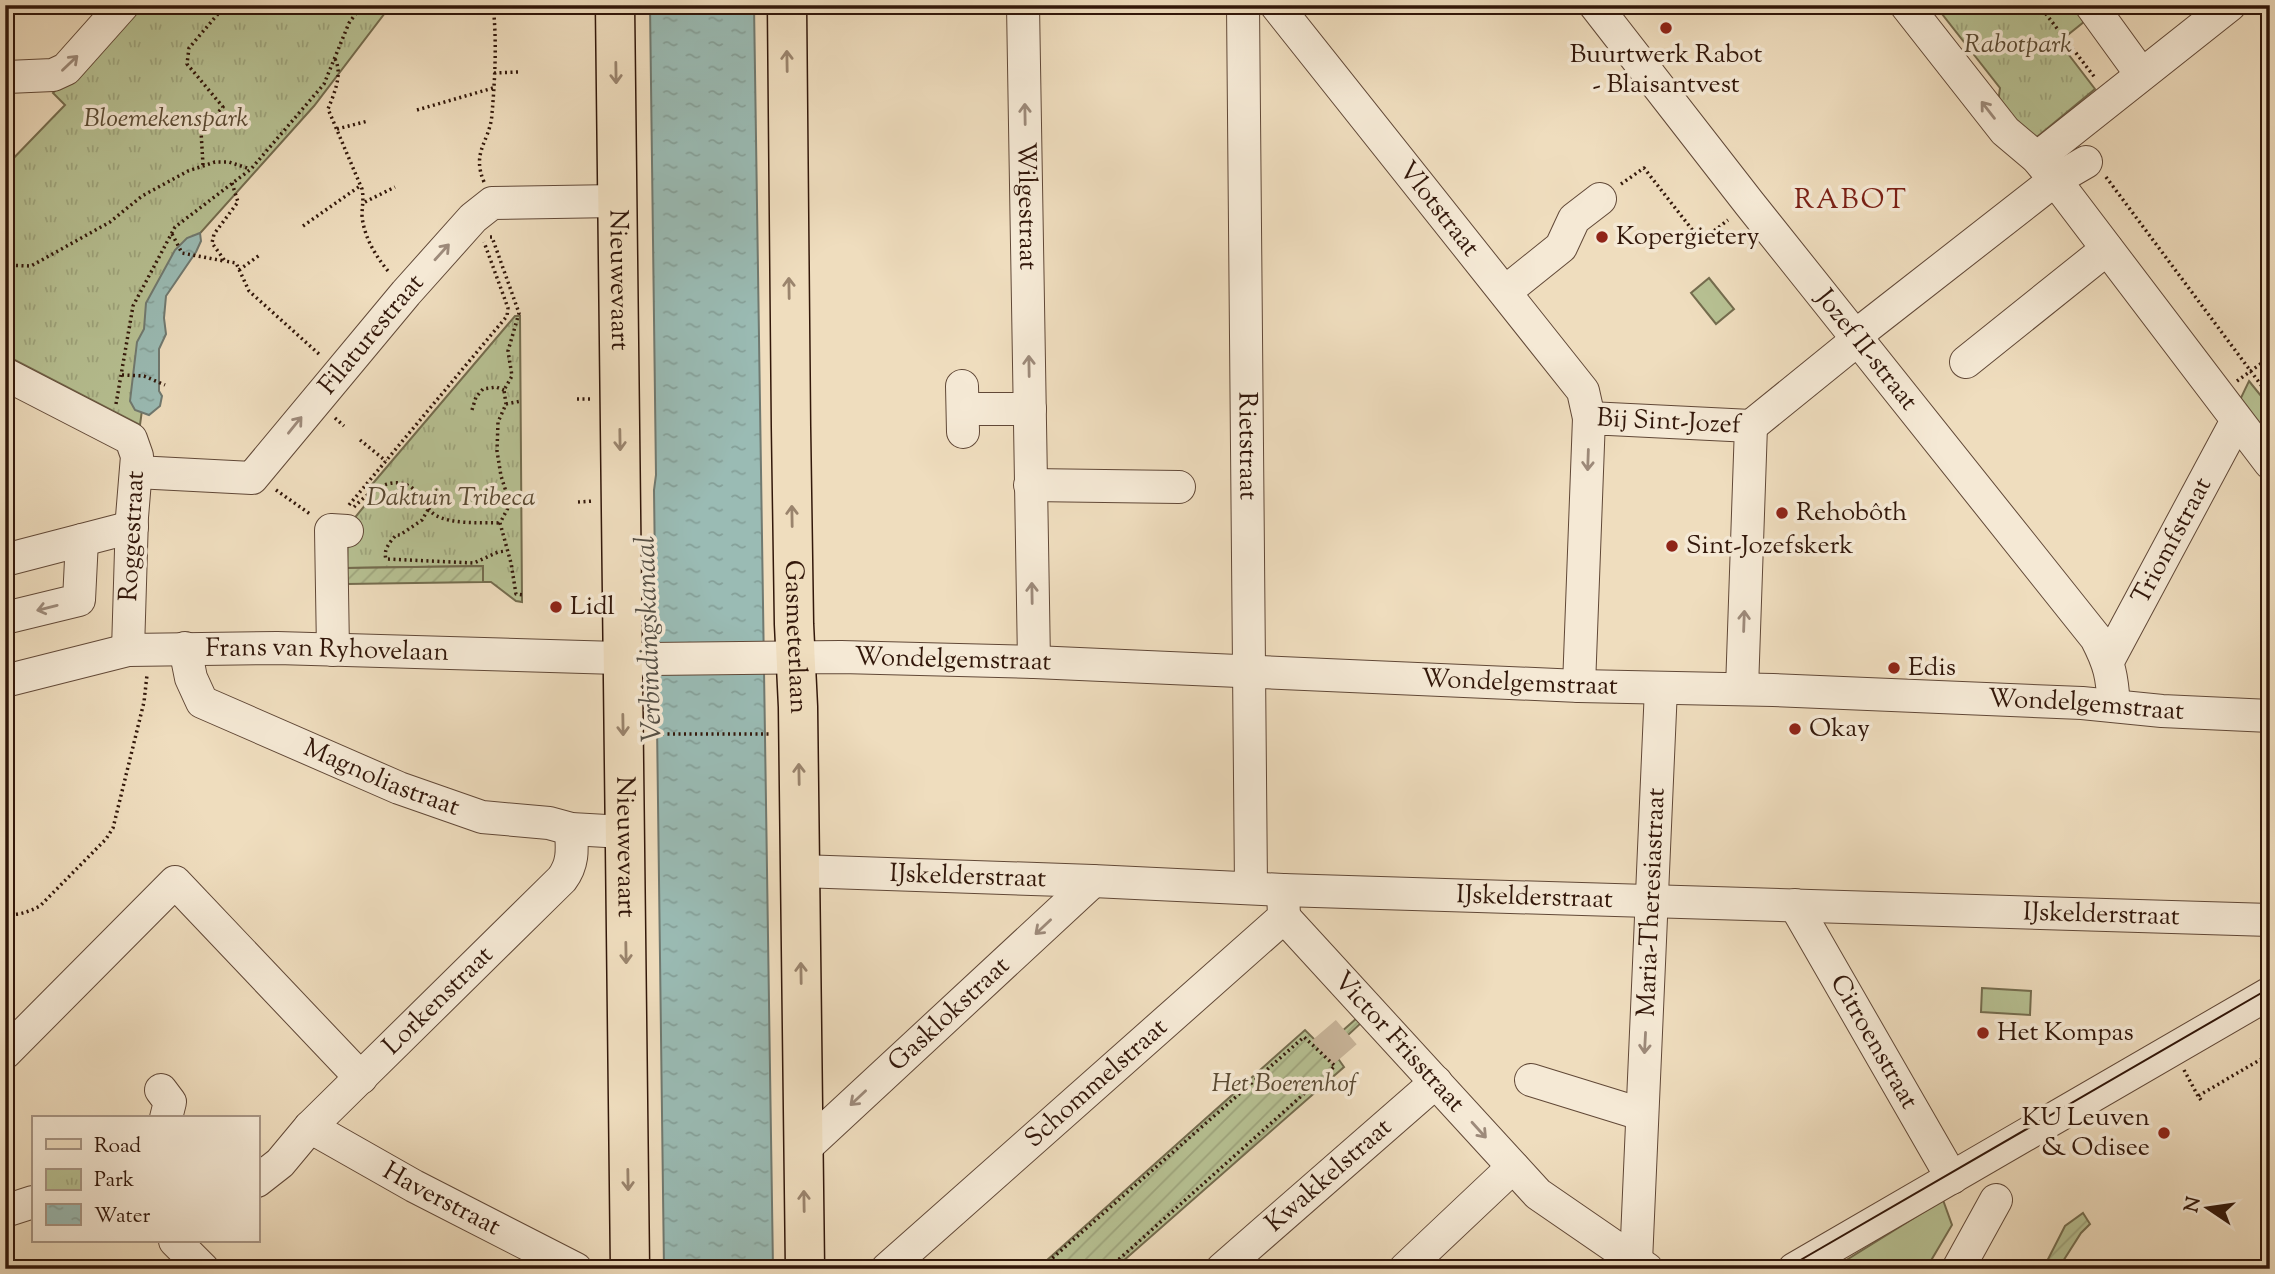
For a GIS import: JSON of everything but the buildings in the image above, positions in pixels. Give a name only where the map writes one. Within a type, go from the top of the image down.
[{"type":"main road","name":"Nieuwevaart","points":[[615,5],[617,201],[636,658],[624,832],[629,1269]]},
{"type":"main road","name":"Gasmeterlaan","points":[[787,5],[791,440],[782,658],[800,871],[805,1269]]},
{"type":"street","points":[[6,77],[53,75],[66,69],[123,5]]},
{"type":"street","name":"Wilgestraat","points":[[1023,5],[1034,662]]},
{"type":"street","name":"Rietstraat","points":[[1243,5],[1251,888]]},
{"type":"street","name":"Vlotstraat","points":[[1276,5],[1583,391],[1589,418]]},
{"type":"street","name":"Jozef II-straat","points":[[1595,5],[2096,638],[2108,661],[2112,676],[2114,706]]},
{"type":"street","points":[[1906,5],[2005,131],[2046,169],[2236,422],[2270,463]]},
{"type":"street","points":[[2091,5],[2141,74]]},
{"type":"street","points":[[1751,426],[1856,338],[2046,169],[2111,97],[2230,5]]},
{"type":"street","points":[[2046,169],[2085,162]]},
{"type":"street","points":[[1505,292],[1561,247],[1574,219],[1600,200]]},
{"type":"street","points":[[486,219],[617,201]]},
{"type":"street","name":"Filaturestraat","points":[[253,476],[406,293],[486,219]]},
{"type":"street","points":[[1966,362],[2107,249]]},
{"type":"street","name":"Roggestraat","points":[[5,374],[131,439],[137,456],[132,527],[139,649]]},
{"type":"street","points":[[963,409],[1030,409]]},
{"type":"street","name":"Bij Sint-Jozef","points":[[1579,686],[1589,418],[1751,426],[1742,690]]},
{"type":"street","name":"Triomfstraat","points":[[2108,661],[2236,422]]},
{"type":"street","points":[[136,472],[253,476]]},
{"type":"street","points":[[1030,485],[1179,487]]},
{"type":"street","points":[[332,650],[344,523]]},
{"type":"street","points":[[5,560],[132,527]]},
{"type":"street","points":[[5,618],[79,600],[82,540]]},
{"type":"street","name":"Magnoliastraat","points":[[185,648],[191,678],[202,702],[399,788],[482,817],[549,823],[571,829],[624,832]]},
{"type":"street","name":"Frans van Ryhovelaan","points":[[5,681],[139,649],[782,658]]},
{"type":"street","name":"Wondelgemstraat","points":[[782,658],[1034,662],[2114,706],[2270,716]]},
{"type":"street","name":"Maria-Theresiastraat","points":[[1641,1265],[1641,1114],[1661,688]]},
{"type":"street","name":"Lorkenstraat","points":[[269,1172],[310,1127],[562,879],[569,870],[572,859],[571,829]]},
{"type":"street","name":"IJskelderstraat","points":[[800,871],[1251,888],[1283,903],[1652,901],[2270,920]]},
{"type":"street","name":"Gasklokstraat","points":[[803,1149],[1093,881]]},
{"type":"street","points":[[5,1053],[176,882],[361,1078]]},
{"type":"street","name":"Victor Frisstraat","points":[[1283,903],[1436,1082],[1538,1194],[1641,1265]]},
{"type":"street","name":"Schommelstraat","points":[[887,1269],[1283,903]]},
{"type":"street","name":"Citroenstraat","points":[[1795,905],[1952,1178]]},
{"type":"street","points":[[1794,1269],[2270,993]]},
{"type":"street","points":[[1531,1080],[1641,1114]]},
{"type":"street","name":"Kwakkelstraat","points":[[1222,1269],[1436,1082]]},
{"type":"street","name":"Haverstraat","points":[[310,1127],[414,1186],[576,1269]]},
{"type":"street","points":[[1405,1269],[1513,1167]]},
{"type":"street","points":[[1958,1269],[1996,1200]]},
{"type":"street","points":[[5,1211],[32,1202]]},
{"type":"street","points":[[176,1242],[203,1269]]},
{"type":"path","points":[[203,165],[201,131],[223,107],[187,64],[189,48],[217,15],[232,5]]},
{"type":"path","points":[[110,427],[133,306],[175,227],[251,169],[324,84],[349,23],[362,5]]},
{"type":"path","points":[[344,523],[340,516],[507,316],[508,308],[486,219],[479,170],[479,154],[492,118],[496,31],[493,5]]},
{"type":"path","points":[[2039,5],[2111,97]]},
{"type":"path","points":[[334,58],[338,65],[337,81],[328,109],[365,202],[362,215],[367,236],[380,262],[406,293]]},
{"type":"path","points":[[494,74],[518,72]]},
{"type":"path","points":[[417,110],[493,88]]},
{"type":"path","points":[[337,129],[368,121]]},
{"type":"path","points":[[5,265],[32,266],[110,222],[142,196],[203,165],[229,162],[251,169]]},
{"type":"path","points":[[2085,162],[2107,177],[2270,397]]},
{"type":"path","points":[[1600,200],[1644,168],[1700,241],[1738,213]]},
{"type":"path","points":[[225,261],[212,243],[214,234],[238,202],[232,183]]},
{"type":"path","points":[[303,226],[360,186]]},
{"type":"path","points":[[365,202],[395,187]]},
{"type":"path","points":[[486,219],[519,313],[508,351],[512,376],[505,390],[506,404],[498,422],[497,451],[500,476],[510,504],[500,523],[516,594],[523,595]]},
{"type":"path","points":[[172,234],[182,253],[236,263],[249,291],[339,371]]},
{"type":"path","points":[[239,270],[261,254]]},
{"type":"path","points":[[2219,396],[2270,357]]},
{"type":"path","points":[[122,375],[144,376],[165,384]]},
{"type":"path","points":[[472,410],[476,397],[483,389],[496,387],[505,390]]},
{"type":"path","points":[[577,399],[597,398]]},
{"type":"path","points":[[506,404],[521,401]]},
{"type":"path","points":[[360,440],[386,461]]},
{"type":"path","points":[[253,476],[344,523]]},
{"type":"path","points":[[344,523],[372,490],[380,485],[396,482],[410,487],[422,498],[428,510],[438,517],[500,523]]},
{"type":"path","points":[[578,502],[598,501]]},
{"type":"path","points":[[510,504],[522,503]]},
{"type":"path","points":[[428,510],[422,520],[389,542],[386,559],[474,563],[498,552],[507,551]]},
{"type":"path","points":[[5,914],[14,915],[40,906],[106,839],[113,828],[144,702],[139,649]]},
{"type":"path","points":[[638,734],[775,734]]},
{"type":"path","points":[[1040,1269],[1304,1037],[1335,1066],[1108,1269]]},
{"type":"path","points":[[2201,1100],[2199,1096],[2270,1055]]},
{"type":"green space","name":"Bloemekenspark","points":[[132,5],[391,5],[314,106],[160,278],[140,425],[5,355],[5,167],[65,105],[53,93]]},
{"type":"green space","name":"Rabotpark","points":[[1935,5],[2105,5],[2059,42],[2095,89],[2032,141],[1997,111],[2000,88]]},
{"type":"green space","points":[[1709,278],[1734,309],[1716,324],[1691,293]]},
{"type":"green space","name":"Daktuin Tribeca","points":[[515,316],[520,316],[522,602],[516,601],[491,582],[483,582],[482,566],[347,568],[348,526],[375,493],[369,488]]},
{"type":"green space","points":[[2249,381],[2270,407],[2270,441],[2238,404]]},
{"type":"green space","points":[[483,566],[483,582],[347,584],[347,568]]},
{"type":"green space","points":[[1982,988],[2031,991],[2030,1015],[1981,1012]]},
{"type":"green space","name":"Het Boerenhof","points":[[1357,1018],[1361,1023],[1332,1050],[1344,1067],[1114,1269],[1037,1269],[1305,1030],[1323,1048]]},
{"type":"green space","points":[[1943,1200],[1952,1225],[1926,1269],[1832,1269]]},
{"type":"green space","points":[[2083,1213],[2090,1224],[2081,1233],[2058,1269],[2043,1269],[2065,1226]]},
{"type":"water","points":[[650,5],[754,5],[773,1269],[664,1269]]},
{"type":"water","points":[[200,233],[201,241],[196,252],[166,296],[166,334],[159,349],[159,391],[162,396],[160,406],[149,415],[135,410],[130,401],[137,342],[144,329],[146,303],[175,250],[187,238]]},
{"type":"tunnel","points":[[1322,1053],[1371,1011]]},
{"type":"tram line","points":[[1785,1269],[2270,988]]},
{"type":"place","name":"Buurtwerk Rabot - Blaisantvest","points":[[1666,28]]},
{"type":"place","name":"Kopergietery","points":[[1602,237]]},
{"type":"place","name":"Rehobôth","points":[[1782,513]]},
{"type":"place","name":"Sint-Jozefskerk","points":[[1672,546]]},
{"type":"place","name":"Lidl","points":[[556,607]]},
{"type":"place","name":"Edis","points":[[1894,668]]},
{"type":"place","name":"Okay","points":[[1795,729]]},
{"type":"place","name":"Het Kompas","points":[[1983,1033]]},
{"type":"place","name":"KU Leuven & Odisee","points":[[2164,1133]]},
{"type":"district","name":"RABOT","points":[[1851,201]]},
{"type":"water label","name":"Verbindingskanaal","points":[[650,639]]}]
